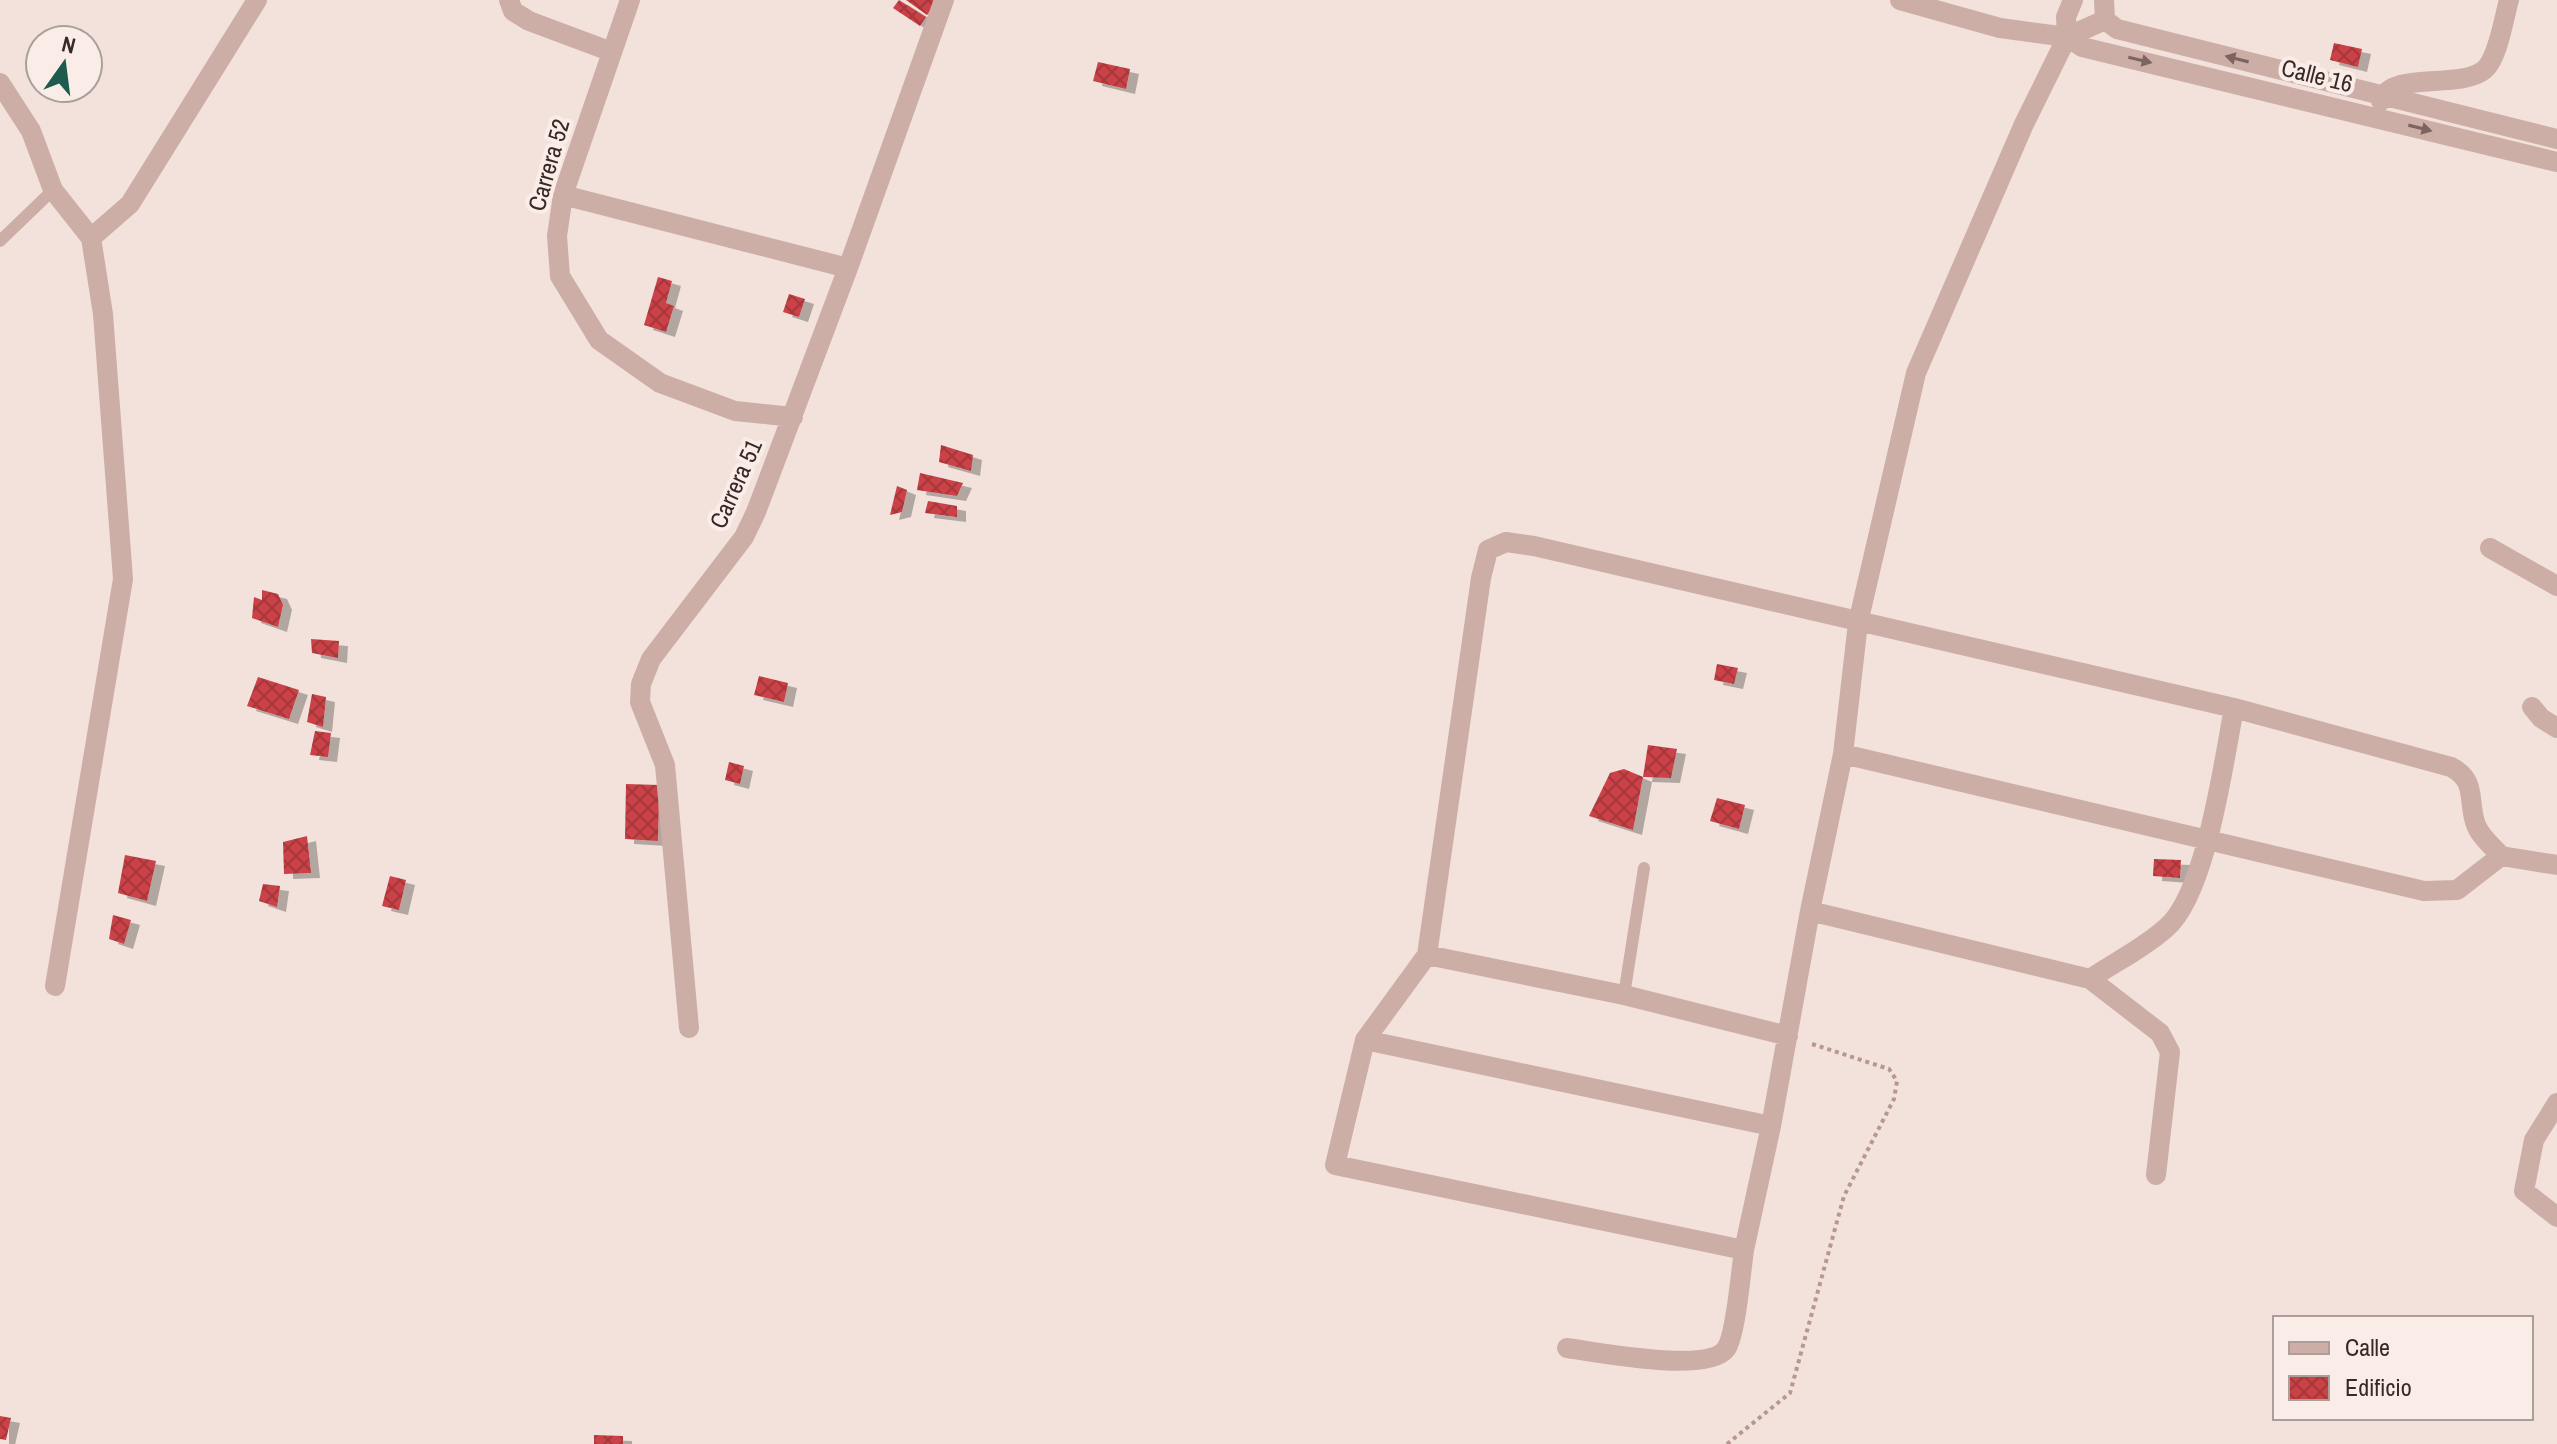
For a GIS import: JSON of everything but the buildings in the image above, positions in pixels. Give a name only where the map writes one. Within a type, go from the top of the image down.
[{"type":"street","points":[[91,238],[130,204],[257,0]]},
{"type":"street","points":[[509,0],[513,11],[529,21],[612,52]]},
{"type":"street","name":"Carrera 52","points":[[630,0],[563,195],[557,236],[560,276],[599,340],[660,383],[735,411],[793,417]]},
{"type":"street","name":"Carrera 51","points":[[689,1028],[665,765],[640,702],[641,684],[651,659],[744,537],[793,417],[944,0]]},
{"type":"street","name":"Calle 16","points":[[1900,0],[2000,28],[2067,37],[2082,47],[2557,162]]},
{"type":"street","points":[[2067,37],[2066,17],[2073,0]]},
{"type":"street","points":[[2376,117],[2382,96],[2394,86],[2467,78],[2485,70],[2493,57],[2509,0]]},
{"type":"street","points":[[1567,1348],[1682,1362],[1708,1360],[1726,1349],[1843,754],[1858,623],[1916,373],[2024,124],[2067,37],[2104,10]]},
{"type":"street","name":"Calle 16","points":[[2104,10],[2117,29],[2557,139]]},
{"type":"street","points":[[0,83],[31,131],[53,190],[91,238],[103,314],[123,579],[55,986]]},
{"type":"street","points":[[563,195],[848,268]]},
{"type":"street","points":[[1744,1250],[1335,1165],[1365,1040],[1427,955],[1481,578],[1488,550],[1506,542],[1534,546],[2234,708],[2451,767],[2463,774],[2469,785],[2476,827],[2501,856],[2557,865]]},
{"type":"street","points":[[2490,548],[2557,586]]},
{"type":"street","points":[[2532,707],[2541,718],[2557,728]]},
{"type":"street","points":[[2090,979],[2168,927],[2183,905],[2209,840],[2234,708]]},
{"type":"street","points":[[1843,754],[2424,891],[2457,890],[2501,856]]},
{"type":"street","points":[[1810,911],[2090,979],[2160,1033],[2170,1052],[2156,1175]]},
{"type":"street","points":[[1427,955],[1624,995],[1788,1036]]},
{"type":"street","points":[[1365,1040],[1771,1126]]},
{"type":"street","points":[[2557,1103],[2534,1140],[2524,1191],[2557,1217]]},
{"type":"lane","points":[[0,241],[53,190]]},
{"type":"lane","points":[[1624,995],[1644,868]]},
{"type":"path","points":[[1727,1444],[1790,1393],[1844,1196],[1894,1099],[1897,1081],[1889,1069],[1788,1036]]}]
